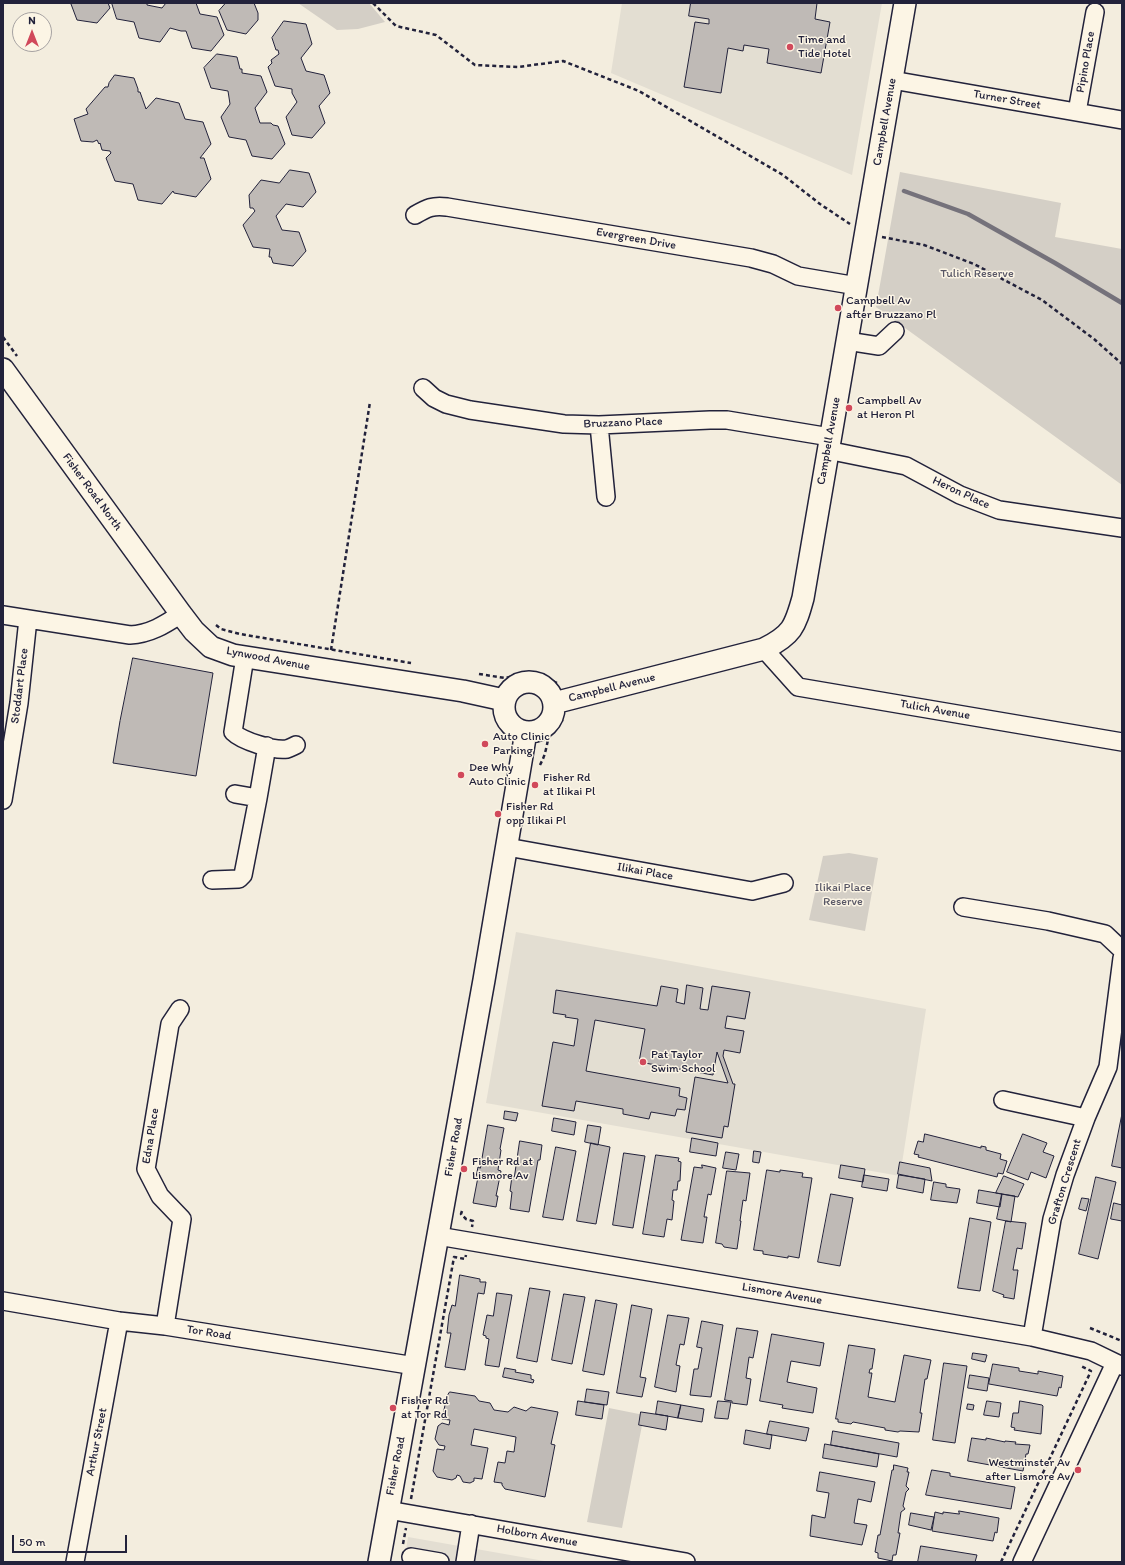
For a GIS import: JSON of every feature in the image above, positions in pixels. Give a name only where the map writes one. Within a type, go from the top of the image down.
[{"type":"main road","name":"Campbell Avenue","points":[[554,703],[764,649],[776,643],[791,630],[803,598],[828,444],[857,286],[905,3]]},
{"type":"main road","name":"Fisher Road North","points":[[11,365],[181,614]]},
{"type":"main road","name":"Lynwood Avenue","points":[[181,614],[194,631],[212,647],[233,655],[463,691],[504,700]]},
{"type":"main road","points":[[530,682],[546,688],[554,703],[554,710],[550,722],[539,730],[526,732],[518,730],[508,721],[504,709],[504,700],[514,687],[522,683],[530,682]]},
{"type":"main road","name":"Fisher Road","points":[[379,1562],[398,1512],[415,1366],[526,732]]},
{"type":"street","name":"Pipino Place","points":[[1077,112],[1095,12]]},
{"type":"street","name":"Turner Street","points":[[892,80],[1122,120]]},
{"type":"street","name":"Evergreen Drive","points":[[415,215],[436,206],[447,207],[751,258],[773,264],[798,276],[857,286]]},
{"type":"street","points":[[847,341],[880,346],[896,331]]},
{"type":"street","name":"Bruzzano Place","points":[[423,388],[434,398],[446,404],[470,410],[564,424],[599,425],[727,420],[828,444]]},
{"type":"street","points":[[599,425],[606,497]]},
{"type":"street","name":"Heron Place","points":[[828,444],[906,466],[960,495],[999,510],[1122,528]]},
{"type":"street","points":[[3,615],[130,635],[150,631],[162,626],[181,614]]},
{"type":"street","name":"Stoddart Place","points":[[3,800],[19,702],[28,619]]},
{"type":"street","name":"Tulich Avenue","points":[[764,649],[798,687],[1122,742]]},
{"type":"street","points":[[245,657],[233,732],[238,737],[277,749],[287,749],[296,745]]},
{"type":"street","points":[[212,880],[239,879],[243,875],[267,746]]},
{"type":"street","points":[[235,794],[258,798]]},
{"type":"street","name":"Ilikai Place","points":[[506,847],[752,891],[784,883]]},
{"type":"street","points":[[963,907],[1048,921],[1105,934],[1122,950]]},
{"type":"street","name":"Grafton Crescent","points":[[1032,1337],[1052,1219],[1065,1175],[1086,1118],[1108,1067],[1118,1033],[1122,958]]},
{"type":"street","name":"Edna Place","points":[[165,1326],[182,1219],[160,1196],[146,1169],[170,1024],[180,1009]]},
{"type":"street","points":[[1003,1100],[1086,1118]]},
{"type":"street","name":"Lismore Avenue","points":[[438,1236],[1032,1337],[1091,1351],[1118,1364]]},
{"type":"street","name":"Tor Road","points":[[3,1301],[120,1321],[165,1326],[415,1366]]},
{"type":"street","name":"Arthur Street","points":[[75,1562],[120,1321]]},
{"type":"street","points":[[1022,1562],[1118,1364]]},
{"type":"street","name":"Holborn Avenue","points":[[398,1512],[686,1562]]},
{"type":"street","points":[[465,1562],[471,1524]]},
{"type":"street","points":[[407,1552],[440,1562]]},
{"type":"path","points":[[373,3],[396,26],[436,35],[475,65],[518,67],[563,61],[639,91],[783,175],[820,204],[866,234],[924,245],[974,264],[1042,300],[1094,339],[1122,364]]},
{"type":"path","points":[[3,337],[11,365]]},
{"type":"path","points":[[331,650],[370,402]]},
{"type":"path","points":[[211,622],[221,629],[240,634],[414,663]]},
{"type":"path","points":[[472,673],[505,678],[525,673],[536,675],[556,684],[563,682]]},
{"type":"path","points":[[407,1552],[398,1512],[454,1257],[465,1259]]},
{"type":"path","points":[[1090,1328],[1122,1340]]},
{"type":"path","points":[[1001,1562],[1091,1371],[1081,1366]]},
{"type":"shaded area","points":[[622,3],[882,3],[852,175],[611,73]]},
{"type":"shaded area","points":[[516,932],[926,1009],[900,1176],[486,1103]]},
{"type":"shaded area","points":[[408,1537],[550,1562],[404,1562]]},
{"type":"green space","points":[[298,3],[369,3],[385,22],[358,29],[337,30]]},
{"type":"green space","name":"Tulich Reserve","points":[[900,172],[1061,203],[1055,237],[1122,249],[1122,485],[876,307]]},
{"type":"green space","name":"Ilikai Place Reserve","points":[[849,853],[878,858],[865,931],[809,920],[823,856]]},
{"type":"green space","points":[[609,1408],[644,1415],[622,1528],[587,1522]]},
{"type":"building","points":[[67,3],[108,3],[110,8],[97,23],[77,20],[71,4]]},
{"type":"building","points":[[112,3],[147,3],[147,5],[162,8],[166,3],[196,3],[200,14],[217,17],[224,35],[211,51],[192,48],[186,31],[170,28],[160,42],[139,38],[134,22],[117,19]]},
{"type":"building","points":[[226,3],[254,3],[258,13],[258,20],[246,34],[227,30],[219,11]]},
{"type":"building","name":"Time and Tide Hotel","points":[[691,3],[817,3],[815,19],[830,22],[821,73],[767,63],[769,49],[744,45],[743,51],[728,48],[721,93],[684,87],[695,22],[709,24],[709,19],[689,16]]},
{"type":"building","points":[[284,21],[306,24],[312,44],[301,58],[306,71],[324,75],[330,93],[319,106],[325,123],[312,138],[292,135],[286,117],[297,102],[292,93],[292,89],[275,86],[268,67],[272,63],[271,60],[279,54],[272,38]]},
{"type":"building","points":[[217,54],[237,57],[242,73],[261,76],[267,92],[255,108],[260,123],[271,123],[278,126],[285,144],[272,159],[252,156],[246,140],[229,137],[221,117],[230,104],[228,91],[211,88],[204,68]]},
{"type":"building","points":[[115,75],[134,78],[138,92],[140,92],[146,109],[156,98],[179,103],[185,119],[203,122],[211,144],[200,158],[204,158],[211,179],[196,197],[174,193],[173,191],[162,204],[138,200],[133,184],[115,181],[106,158],[111,153],[110,151],[102,150],[100,143],[99,144],[97,140],[93,142],[81,141],[74,119],[88,114],[86,109],[105,87],[108,87]]},
{"type":"building","points":[[290,170],[309,173],[316,192],[303,207],[286,204],[276,216],[282,230],[299,232],[306,251],[293,266],[273,263],[271,257],[269,257],[270,249],[253,247],[243,225],[255,211],[253,208],[250,208],[249,195],[261,180],[279,183]]},
{"type":"building","points":[[133,658],[213,673],[196,776],[113,763]]},
{"type":"building","points":[[687,985],[703,988],[700,1009],[708,1010],[712,986],[750,992],[745,1019],[727,1016],[725,1028],[744,1031],[740,1053],[724,1050],[723,1056],[733,1084],[735,1084],[728,1127],[724,1126],[722,1138],[686,1132],[695,1077],[728,1083],[717,1052],[713,1075],[639,1062],[645,1029],[595,1020],[586,1071],[680,1088],[679,1096],[687,1098],[685,1110],[677,1109],[675,1116],[651,1112],[649,1119],[623,1114],[623,1109],[576,1101],[574,1111],[542,1106],[553,1042],[574,1046],[578,1019],[553,1013],[556,990],[657,1006],[661,986],[678,989],[676,1002],[684,1004]]},
{"type":"building","points":[[505,1111],[518,1113],[516,1121],[504,1119]]},
{"type":"building","points":[[1122,1114],[1122,1168],[1112,1166]]},
{"type":"building","points":[[554,1118],[576,1122],[574,1135],[552,1131]]},
{"type":"building","points":[[488,1125],[504,1128],[500,1149],[498,1170],[501,1171],[496,1196],[498,1196],[496,1207],[473,1203],[478,1177],[476,1177],[478,1167],[480,1168]]},
{"type":"building","points":[[588,1125],[601,1127],[598,1145],[585,1142]]},
{"type":"building","points":[[925,1134],[981,1148],[981,1146],[986,1147],[986,1150],[1001,1154],[1000,1159],[1007,1161],[1003,1174],[998,1173],[997,1177],[918,1157],[919,1155],[914,1154],[918,1141],[923,1142]]},
{"type":"building","points":[[1023,1134],[1047,1143],[1043,1152],[1054,1156],[1046,1178],[1031,1172],[1028,1180],[1007,1172]]},
{"type":"building","points":[[692,1138],[718,1143],[716,1156],[690,1152]]},
{"type":"building","points":[[520,1141],[542,1145],[529,1212],[510,1209],[512,1176],[514,1177]]},
{"type":"building","points":[[591,1143],[610,1147],[596,1224],[577,1221]]},
{"type":"building","points":[[556,1147],[576,1151],[563,1220],[543,1217]]},
{"type":"building","points":[[754,1151],[761,1152],[759,1163],[753,1162]]},
{"type":"building","points":[[726,1152],[739,1154],[736,1170],[723,1168]]},
{"type":"building","points":[[624,1153],[645,1156],[633,1228],[613,1225]]},
{"type":"building","points":[[656,1155],[679,1158],[678,1161],[681,1162],[680,1181],[678,1181],[677,1190],[673,1190],[672,1200],[674,1201],[672,1220],[667,1219],[664,1237],[643,1234]]},
{"type":"building","points":[[900,1162],[930,1168],[932,1181],[898,1174]]},
{"type":"building","points":[[702,1165],[716,1168],[711,1195],[708,1194],[704,1217],[707,1217],[703,1243],[681,1240],[694,1167],[702,1168]]},
{"type":"building","points":[[841,1165],[865,1169],[863,1182],[839,1178]]},
{"type":"building","points":[[767,1170],[803,1173],[802,1177],[812,1178],[799,1258],[788,1256],[788,1258],[763,1254],[763,1251],[754,1250]]},
{"type":"building","points":[[727,1171],[750,1173],[746,1201],[743,1200],[737,1249],[724,1247],[722,1244],[716,1243]]},
{"type":"building","points":[[864,1175],[889,1179],[887,1191],[862,1187]]},
{"type":"building","points":[[899,1175],[925,1179],[923,1193],[897,1188]]},
{"type":"building","points":[[1004,1176],[1024,1184],[1018,1197],[996,1193]]},
{"type":"building","points":[[1096,1177],[1116,1182],[1098,1259],[1079,1254]]},
{"type":"building","points":[[934,1182],[946,1184],[946,1187],[960,1189],[957,1203],[931,1200]]},
{"type":"building","points":[[979,1190],[1002,1194],[1000,1207],[977,1203]]},
{"type":"building","points":[[831,1194],[853,1198],[840,1266],[818,1262]]},
{"type":"building","points":[[1002,1194],[1015,1196],[1011,1222],[997,1219]]},
{"type":"building","points":[[1082,1198],[1089,1199],[1086,1211],[1079,1209]]},
{"type":"building","points":[[1114,1203],[1122,1205],[1122,1221],[1111,1219]]},
{"type":"building","points":[[970,1218],[991,1222],[980,1291],[958,1288]]},
{"type":"building","points":[[1006,1221],[1026,1223],[1022,1249],[1017,1248],[1013,1270],[1018,1270],[1014,1299],[1003,1297],[1004,1295],[993,1291]]},
{"type":"building","points":[[460,1275],[480,1279],[480,1282],[486,1282],[484,1294],[478,1293],[465,1370],[445,1367],[451,1333],[447,1333],[449,1315],[452,1305],[455,1306]]},
{"type":"building","points":[[530,1288],[550,1291],[537,1362],[517,1358]]},
{"type":"building","points":[[497,1293],[512,1295],[499,1367],[485,1365],[489,1339],[483,1335],[487,1315],[493,1316]]},
{"type":"building","points":[[564,1294],[585,1297],[572,1364],[552,1360]]},
{"type":"building","points":[[596,1300],[617,1304],[604,1375],[583,1371]]},
{"type":"building","points":[[632,1305],[652,1309],[640,1377],[646,1378],[642,1397],[617,1393]]},
{"type":"building","points":[[668,1315],[689,1318],[684,1345],[680,1344],[676,1365],[680,1366],[676,1392],[655,1387]]},
{"type":"building","points":[[702,1321],[723,1325],[711,1397],[690,1395],[694,1369],[698,1369],[702,1348],[697,1347]]},
{"type":"building","points":[[737,1328],[758,1331],[753,1358],[749,1357],[746,1378],[751,1379],[747,1405],[732,1403],[732,1401],[725,1400]]},
{"type":"building","points":[[772,1334],[824,1343],[820,1366],[791,1361],[787,1382],[817,1388],[813,1413],[782,1408],[783,1405],[760,1401]]},
{"type":"building","points":[[849,1345],[875,1349],[872,1369],[870,1369],[869,1373],[872,1373],[868,1397],[895,1402],[904,1355],[931,1360],[927,1379],[925,1379],[919,1432],[898,1432],[853,1422],[851,1424],[838,1422],[838,1419],[836,1419]]},
{"type":"building","points":[[973,1353],[987,1355],[985,1362],[972,1359]]},
{"type":"building","points":[[944,1363],[967,1366],[955,1443],[933,1440]]},
{"type":"building","points":[[993,1364],[1019,1368],[1019,1371],[1038,1374],[1038,1371],[1063,1376],[1061,1388],[1059,1387],[1057,1396],[989,1384]]},
{"type":"building","points":[[505,1368],[516,1370],[515,1372],[531,1375],[531,1379],[534,1380],[533,1383],[503,1377]]},
{"type":"building","points":[[970,1375],[989,1378],[987,1391],[968,1388]]},
{"type":"building","points":[[587,1389],[609,1392],[607,1405],[585,1402]]},
{"type":"building","points":[[450,1392],[475,1396],[479,1401],[490,1403],[494,1410],[508,1412],[514,1407],[526,1411],[531,1407],[558,1412],[551,1444],[555,1445],[545,1497],[505,1489],[502,1483],[494,1482],[498,1462],[505,1463],[507,1451],[514,1452],[516,1437],[474,1429],[471,1445],[488,1448],[482,1479],[474,1478],[474,1481],[470,1483],[463,1482],[460,1476],[457,1475],[456,1478],[452,1480],[437,1477],[433,1471],[437,1449],[444,1450],[445,1446],[439,1445],[435,1439],[438,1426],[442,1423],[449,1425],[450,1420],[442,1419],[447,1396]]},
{"type":"building","points":[[578,1401],[604,1405],[602,1419],[576,1415]]},
{"type":"building","points":[[658,1401],[681,1405],[678,1418],[656,1414]]},
{"type":"building","points":[[718,1401],[731,1402],[728,1419],[715,1418]]},
{"type":"building","points":[[987,1401],[1001,1403],[999,1417],[984,1415]]},
{"type":"building","points":[[1020,1401],[1043,1406],[1041,1434],[1014,1430],[1015,1428],[1011,1427],[1013,1413],[1018,1413]]},
{"type":"building","points":[[968,1404],[974,1405],[973,1410],[967,1409]]},
{"type":"building","points":[[681,1405],[704,1409],[702,1422],[678,1418]]},
{"type":"building","points":[[641,1412],[668,1416],[666,1430],[639,1425]]},
{"type":"building","points":[[770,1421],[809,1428],[806,1441],[767,1434]]},
{"type":"building","points":[[746,1430],[772,1435],[770,1449],[744,1444]]},
{"type":"building","points":[[833,1431],[899,1443],[897,1457],[831,1445]]},
{"type":"building","points":[[972,1438],[986,1440],[986,1438],[1005,1442],[1016,1442],[1015,1444],[1030,1445],[1028,1454],[1026,1454],[1023,1471],[968,1461]]},
{"type":"building","points":[[825,1444],[879,1454],[877,1467],[823,1458]]},
{"type":"building","points":[[894,1465],[908,1468],[907,1472],[909,1472],[906,1486],[909,1489],[906,1492],[903,1506],[905,1509],[901,1512],[898,1533],[900,1533],[896,1555],[893,1555],[892,1561],[878,1558],[878,1553],[875,1552],[878,1535],[880,1535]]},
{"type":"building","points":[[932,1470],[950,1473],[950,1476],[1015,1487],[1011,1509],[926,1495]]},
{"type":"building","points":[[820,1472],[875,1482],[871,1502],[858,1499],[854,1523],[867,1525],[862,1545],[810,1536],[812,1515],[825,1518],[829,1493],[817,1491]]},
{"type":"building","points":[[959,1511],[999,1518],[997,1533],[995,1532],[993,1541],[932,1531],[935,1512],[943,1514],[943,1512],[959,1514]]},
{"type":"building","points":[[911,1513],[934,1517],[931,1530],[909,1525]]},
{"type":"building","points":[[921,1546],[977,1555],[975,1562],[918,1562]]},
{"type":"waterway","points":[[904,191],[968,214],[1122,303]]},
{"type":"place","name":"Time and Tide Hotel","points":[[790,47]]},
{"type":"place","name":"Campbell Av after Bruzzano Pl","points":[[838,308]]},
{"type":"place","name":"Campbell Av at Heron Pl","points":[[849,408]]},
{"type":"place","name":"Auto Clinic Parking","points":[[485,744]]},
{"type":"place","name":"Dee Why Auto Clinic","points":[[461,775]]},
{"type":"place","name":"Fisher Rd at Ilikai Pl","points":[[535,785]]},
{"type":"place","name":"Fisher Rd opp Ilikai Pl","points":[[498,814]]},
{"type":"place","name":"Pat Taylor Swim School","points":[[643,1062]]},
{"type":"place","name":"Fisher Rd at Lismore Av","points":[[464,1169]]},
{"type":"place","name":"Fisher Rd at Tor Rd","points":[[393,1408]]},
{"type":"place","name":"Westminster Av after Lismore Av","points":[[1078,1470]]}]
